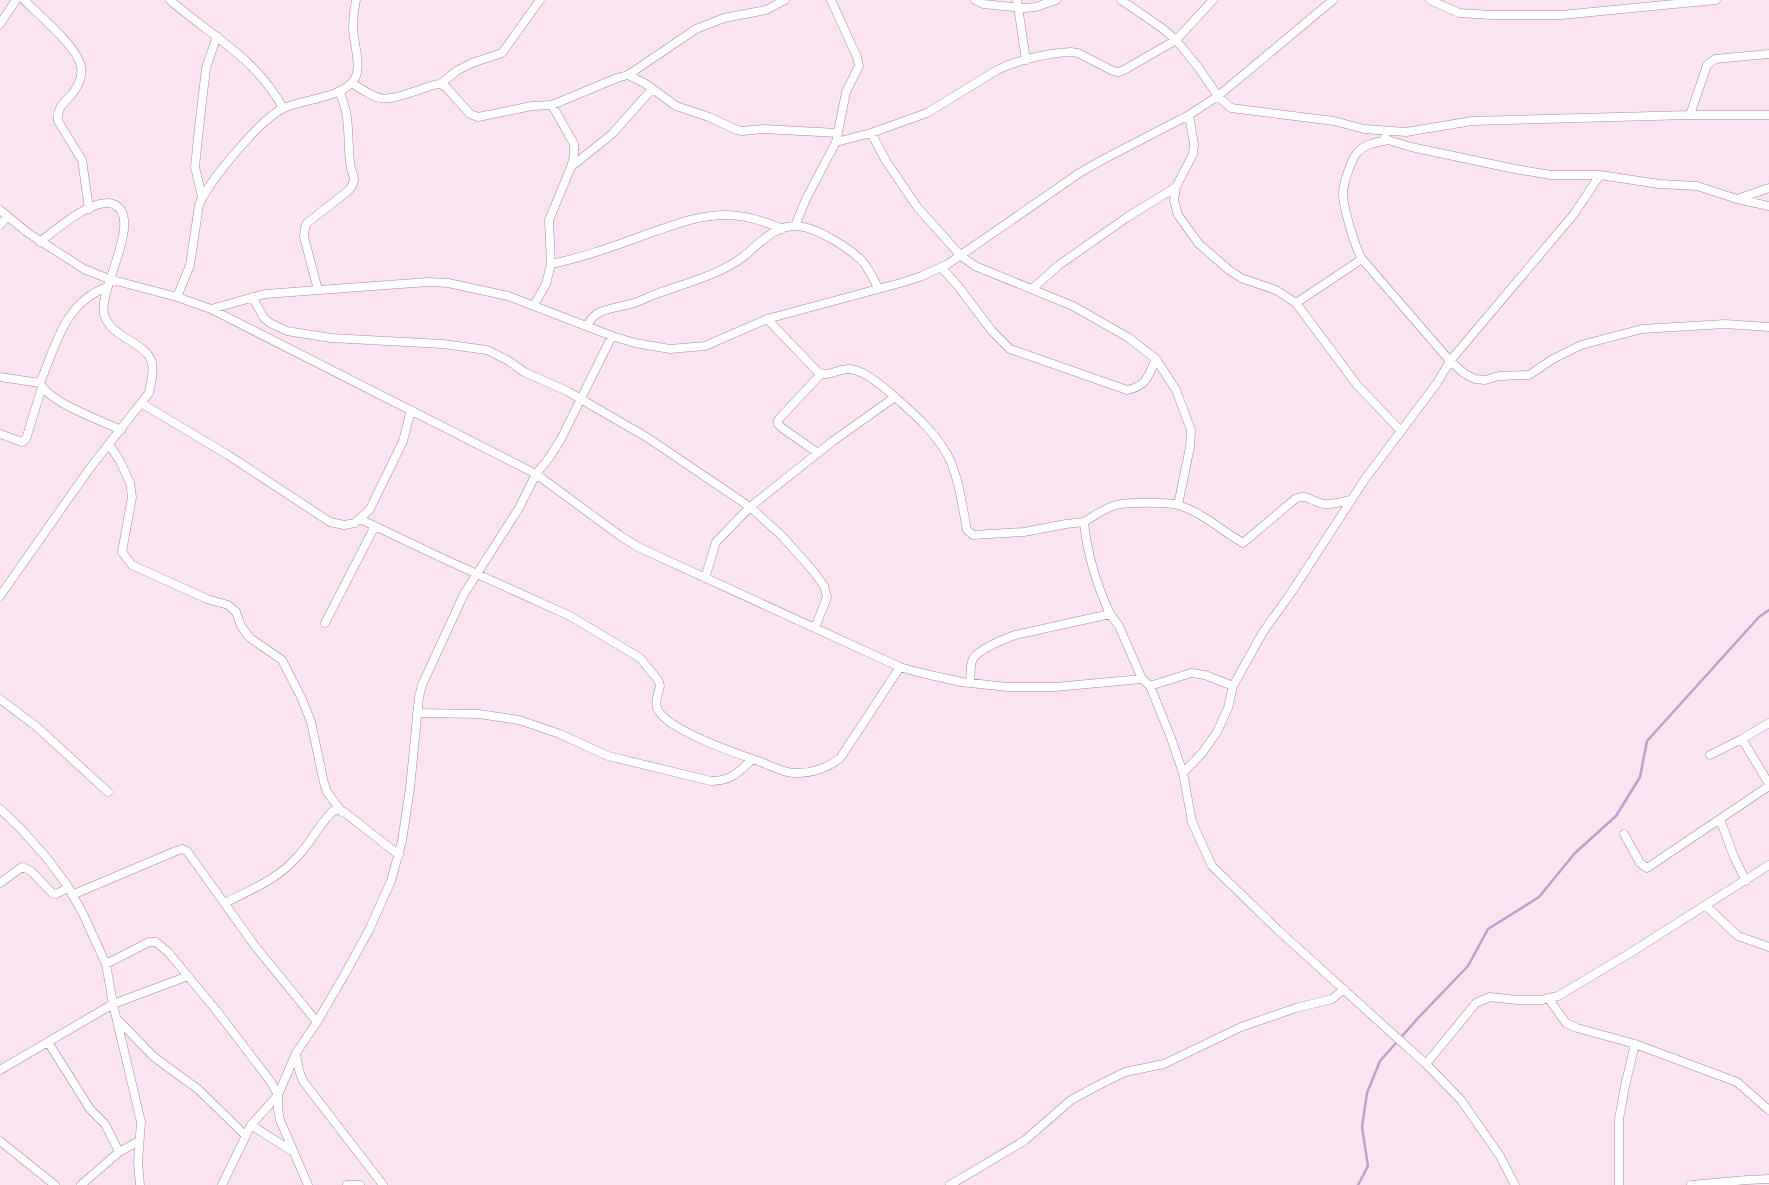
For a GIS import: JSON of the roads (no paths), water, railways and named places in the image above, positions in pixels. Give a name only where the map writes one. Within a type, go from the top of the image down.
[{"type":"street","points":[[0,24],[16,0]]},
{"type":"street","points":[[24,0],[69,45],[78,58],[82,68],[78,86],[59,108],[57,114],[58,121],[82,160],[89,209]]},
{"type":"street","points":[[170,0],[236,51],[271,89],[283,108]]},
{"type":"street","points":[[176,297],[190,265],[199,205],[202,196],[232,158],[261,124],[270,116],[283,108],[339,91],[352,83],[356,78],[357,71],[353,27],[356,0]]},
{"type":"street","points":[[352,83],[372,96],[382,99],[393,98],[440,84],[458,70],[472,63],[502,54],[540,0]]},
{"type":"street","points":[[440,84],[446,87],[470,114],[478,117],[532,106],[552,105],[617,78],[628,75],[696,29],[724,18],[766,10],[785,0]]},
{"type":"street","points":[[795,226],[806,199],[836,142],[846,92],[859,66],[859,62],[831,0]]},
{"type":"street","points":[[974,0],[983,4],[1018,4],[1036,7],[1056,0]]},
{"type":"street","points":[[1121,0],[1162,28],[1176,40],[1198,67],[1218,96],[1231,108],[1334,121],[1364,129],[1406,132],[1472,121],[1690,115],[1769,115]]},
{"type":"street","points":[[210,309],[252,297],[285,292],[428,282],[448,283],[508,296],[612,336],[635,343],[670,349],[705,346],[767,319],[904,282],[941,267],[961,256],[1081,172],[1104,158],[1189,115],[1218,96],[1333,0]]},
{"type":"street","points":[[1430,0],[1458,13],[1561,15],[1716,0]]},
{"type":"street","points":[[836,142],[871,133],[927,112],[997,70],[1026,60],[1071,52],[1078,53],[1118,72],[1124,70],[1176,40],[1210,1]]},
{"type":"street","points":[[1018,4],[1021,36],[1026,60]]},
{"type":"street","points":[[202,196],[195,167],[206,68],[217,36]]},
{"type":"street","points":[[1690,115],[1707,65],[1710,61],[1714,59],[1769,54]]},
{"type":"street","points":[[628,75],[641,80],[676,106],[709,117],[737,130],[763,129],[838,133]]},
{"type":"street","points":[[570,167],[612,134],[652,89]]},
{"type":"street","points":[[318,290],[304,237],[305,228],[307,223],[348,191],[352,186],[354,179],[349,161],[348,122],[343,100],[339,91]]},
{"type":"street","points":[[534,305],[546,284],[551,264],[549,220],[574,156],[574,144],[552,105]]},
{"type":"street","points":[[1189,115],[1194,144],[1193,154],[1176,187],[1174,200],[1178,215],[1203,247],[1229,270],[1241,278],[1276,290],[1296,303],[1357,385],[1401,431]]},
{"type":"street","points":[[1376,130],[1388,140],[1411,148],[1551,175],[1600,175],[1659,184],[1698,186],[1736,199],[1769,206]]},
{"type":"street","points":[[871,133],[886,161],[918,208],[961,256],[975,266],[1073,306],[1129,338],[1156,359],[1176,390],[1191,430],[1190,447],[1178,505]]},
{"type":"street","points":[[1388,140],[1373,143],[1357,152],[1353,158],[1344,186],[1343,196],[1356,249],[1362,259],[1450,361],[1465,374],[1475,379],[1485,380],[1499,376],[1529,375],[1553,359],[1581,345],[1642,329],[1725,324],[1769,327]]},
{"type":"street","points":[[1182,773],[1202,753],[1218,732],[1228,708],[1233,686],[1263,632],[1295,587],[1364,479],[1437,383],[1450,361],[1574,214],[1600,175]]},
{"type":"street","points":[[1032,289],[1059,265],[1126,218],[1176,187]]},
{"type":"street","points":[[1736,199],[1769,188]]},
{"type":"street","points":[[0,596],[44,532],[149,393],[152,378],[152,362],[144,351],[110,326],[104,316],[103,307],[107,287],[123,236],[125,224],[124,217],[115,205],[107,203],[74,215],[40,242]]},
{"type":"street","points":[[0,210],[40,242],[84,269],[109,279],[176,297],[210,309],[536,474],[619,536],[645,550],[900,667],[970,683],[1008,687],[1055,687],[1142,680]]},
{"type":"street","points":[[551,264],[619,244],[680,222],[708,216],[727,215],[751,218],[782,229]]},
{"type":"street","points":[[0,225],[7,216]]},
{"type":"street","points":[[587,326],[590,319],[601,312],[633,303],[733,264],[772,232],[795,226],[806,227],[831,238],[862,260],[878,288]]},
{"type":"street","points":[[1296,303],[1362,259]]},
{"type":"street","points":[[941,267],[958,286],[992,331],[1010,349],[1127,390],[1137,388],[1146,380],[1156,359]]},
{"type":"street","points":[[0,434],[22,442],[26,439],[41,385],[63,325],[86,298],[96,291],[107,287]]},
{"type":"street","points":[[252,297],[264,318],[287,330],[332,338],[443,344],[487,350],[504,358],[524,372],[580,399],[648,438],[750,507],[781,535],[814,572],[824,586],[827,597],[815,628]]},
{"type":"street","points":[[767,319],[821,374],[825,375],[841,370],[851,369],[863,374],[895,396],[920,419],[936,438],[948,456],[956,476],[967,530],[973,535],[1024,532],[1084,522],[1096,514],[1117,505],[1147,503],[1178,505],[1201,516],[1242,543],[1295,499],[1300,497],[1306,497],[1326,504],[1351,500]]},
{"type":"street","points":[[222,1185],[245,1135],[251,1125],[278,1095],[296,1053],[317,1022],[369,930],[391,881],[398,856],[410,788],[422,685],[464,594],[476,573],[519,508],[536,474],[549,458],[561,439],[612,336]]},
{"type":"street","points":[[818,453],[782,428],[778,424],[778,420],[821,374]]},
{"type":"street","points":[[0,377],[41,385],[49,395],[63,403],[121,430]]},
{"type":"street","points":[[705,578],[716,542],[750,507],[858,422],[895,396]]},
{"type":"street","points":[[141,403],[228,455],[330,522],[338,524],[349,524],[360,519],[370,509],[403,441],[411,410]]},
{"type":"street","points":[[109,444],[121,463],[130,483],[132,497],[122,546],[124,556],[132,565],[138,568],[207,599],[228,605],[236,612],[241,626],[250,638],[282,660],[301,697],[311,722],[327,792],[342,812],[398,856]]},
{"type":"street","points":[[360,519],[570,616],[640,658],[658,680],[660,686],[656,703],[657,710],[663,717],[708,742],[793,773],[826,768],[834,764],[841,757],[900,667]]},
{"type":"street","points":[[1084,522],[1086,545],[1099,590],[1110,614],[1119,626],[1142,680],[1150,686],[1171,738],[1182,773],[1192,822],[1212,866],[1278,930],[1426,1064],[1461,1100],[1500,1156],[1515,1185]]},
{"type":"street","points":[[325,623],[375,526]]},
{"type":"street","points":[[970,683],[974,656],[1002,640],[1110,614]]},
{"type":"street","points":[[1150,686],[1191,673],[1205,675],[1233,686]]},
{"type":"street","points":[[0,700],[37,727],[108,792]]},
{"type":"street","points":[[418,712],[479,714],[519,720],[560,734],[608,756],[711,781],[723,781],[734,776],[753,759]]},
{"type":"street","points":[[1710,755],[1769,723]]},
{"type":"street","points":[[1624,834],[1640,864],[1647,868],[1769,785],[1742,739]]},
{"type":"street","points":[[0,809],[21,829],[46,857],[70,892],[84,914],[106,964],[113,1004],[141,1122],[139,1141],[140,1185]]},
{"type":"street","points":[[225,903],[270,880],[285,870],[299,856],[330,814],[333,811],[342,812]]},
{"type":"street","points":[[1720,819],[1734,857],[1746,881]]},
{"type":"street","points":[[0,883],[22,868],[31,871],[52,893],[56,894],[70,892],[176,851],[182,849],[187,851],[255,946],[317,1022]]},
{"type":"street","points":[[1426,1064],[1476,1003],[1490,997],[1517,1000],[1558,996],[1706,906],[1769,865]]},
{"type":"street","points":[[1706,906],[1738,936],[1750,942],[1769,948]]},
{"type":"street","points":[[106,964],[149,942],[156,942],[168,952],[271,1082],[278,1095],[280,1120],[292,1151],[308,1185]]},
{"type":"street","points":[[0,1070],[113,1004],[188,976]]},
{"type":"street","points":[[950,1185],[1024,1141],[1071,1100],[1125,1072],[1164,1064],[1241,1027],[1296,1008],[1332,999],[1344,989]]},
{"type":"street","points":[[1548,998],[1566,1023],[1577,1028],[1635,1044],[1736,1082],[1769,1110]]},
{"type":"street","points":[[117,1019],[154,1057],[199,1090],[245,1135]]},
{"type":"street","points":[[48,1042],[90,1108],[105,1124],[119,1152]]},
{"type":"street","points":[[1620,1185],[1619,1119],[1635,1044]]},
{"type":"street","points":[[296,1053],[298,1070],[304,1081],[383,1185]]},
{"type":"street","points":[[251,1125],[292,1151]]},
{"type":"street","points":[[0,1141],[55,1185]]},
{"type":"street","points":[[81,1185],[119,1152],[139,1141]]},
{"type":"street","points":[[302,1185],[304,1176]]},
{"type":"street","points":[[1691,1185],[1769,1179]]},
{"type":"street","points":[[346,1185],[360,1185]]},
{"type":"waterway","points":[[1358,1185],[1368,1166],[1362,1127],[1367,1093],[1380,1061],[1419,1017],[1468,966],[1488,929],[1539,897],[1575,853],[1616,816],[1640,777],[1647,741],[1759,617],[1769,610]]}]
